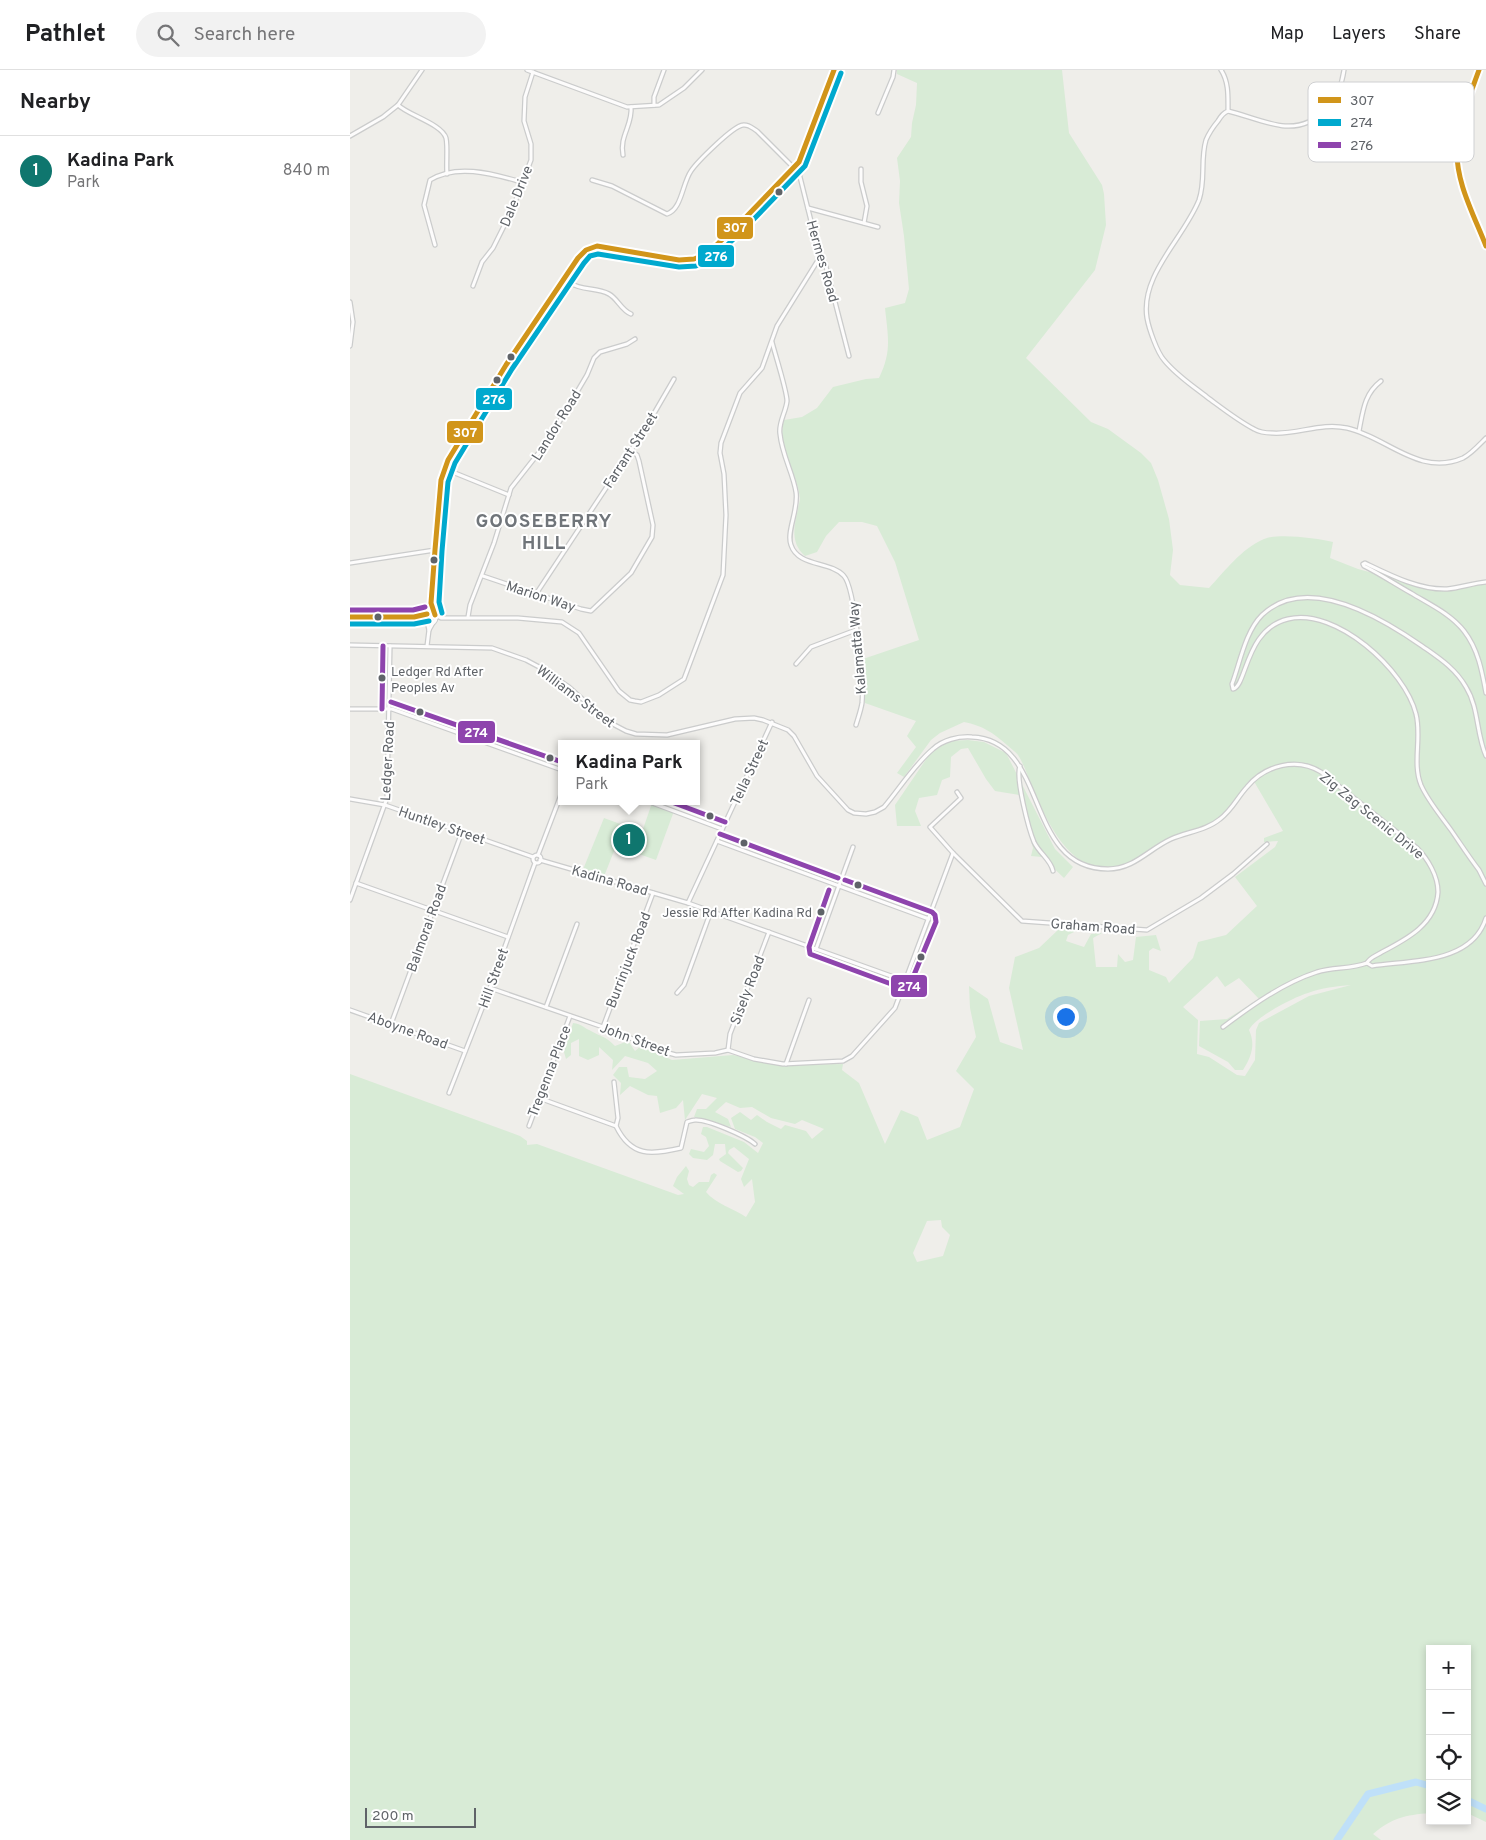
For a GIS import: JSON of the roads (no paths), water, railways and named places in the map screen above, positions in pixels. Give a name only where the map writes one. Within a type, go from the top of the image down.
[{"type":"street","points":[[350,136],[383,117],[398,105],[422,70]]},
{"type":"street","points":[[527,70],[627,107],[659,105],[684,88],[702,70]]},
{"type":"street","points":[[654,105],[654,97],[664,70]]},
{"type":"street","points":[[429,630],[426,621],[431,603],[441,480],[444,468],[452,451],[501,372],[582,253],[597,246],[679,260],[701,257],[716,246],[795,168],[803,155],[834,70]]},
{"type":"street","points":[[878,113],[894,70]]},
{"type":"street","points":[[1221,70],[1225,76],[1228,111]]},
{"type":"street","points":[[1474,85],[1479,70]]},
{"type":"street","name":"Dale Drive","points":[[473,286],[482,262],[493,248],[512,210],[531,160],[531,144],[524,121],[525,97],[533,72]]},
{"type":"street","points":[[398,105],[444,133],[446,139],[447,174]]},
{"type":"street","points":[[623,155],[622,142],[632,115],[631,107]]},
{"type":"street","points":[[1308,120],[1285,126],[1228,111],[1223,113],[1214,125],[1206,142],[1203,189],[1195,209],[1153,278],[1148,296],[1147,318],[1153,338],[1163,359],[1184,379],[1239,420],[1256,430],[1272,434],[1326,426],[1345,427],[1359,431],[1401,454],[1423,462],[1446,463],[1464,457],[1486,438]]},
{"type":"street","points":[[592,180],[612,186],[660,212],[667,214],[673,212],[691,171],[728,133],[741,125],[749,126],[757,131],[795,168]]},
{"type":"street","points":[[1458,162],[1464,184],[1486,246]]},
{"type":"street","name":"Hermes Road","points":[[795,168],[800,176],[820,257],[825,263],[849,356]]},
{"type":"street","points":[[861,169],[861,182],[868,206],[864,224]]},
{"type":"street","points":[[435,245],[424,206],[430,180],[437,176],[474,171],[487,172],[518,180],[523,179]]},
{"type":"street","points":[[808,208],[878,227]]},
{"type":"street","points":[[350,617],[414,618],[434,622],[441,618],[468,617],[562,622],[579,633],[619,691],[630,700],[641,702],[650,699],[684,679],[723,575],[726,515],[724,474],[720,453],[721,442],[740,393],[762,368],[777,326],[820,257]]},
{"type":"street","points":[[568,273],[570,283],[577,287],[600,291],[610,295],[631,314]]},
{"type":"street","points":[[350,302],[353,322],[350,346]]},
{"type":"street","name":"Landor Road","points":[[468,617],[470,606],[483,576],[511,488],[548,442],[587,374],[594,358],[600,352],[627,344],[634,339]]},
{"type":"street","name":"Kalamatta Way","points":[[771,341],[787,400],[779,432],[782,449],[796,492],[797,508],[790,535],[790,544],[796,553],[805,560],[827,566],[844,575],[851,587],[862,702],[856,725]]},
{"type":"street","name":"Farrant Street","points":[[536,594],[674,379]]},
{"type":"street","points":[[1359,431],[1367,397],[1371,390],[1381,381]]},
{"type":"street","name":"Marion Way","points":[[483,576],[592,611],[631,574],[652,536],[653,525],[639,461],[637,455],[630,450]]},
{"type":"street","points":[[444,468],[509,495]]},
{"type":"street","points":[[350,563],[435,550]]},
{"type":"street","points":[[1486,582],[1458,588],[1438,589],[1418,585],[1365,563],[1363,564],[1445,614],[1458,624],[1468,636],[1476,651],[1486,693]]},
{"type":"street","points":[[1486,756],[1480,738],[1475,706],[1459,676],[1445,662],[1388,623],[1346,604],[1322,599],[1301,598],[1287,600],[1273,607],[1262,616],[1252,630],[1232,684],[1233,689],[1240,684],[1249,656],[1264,632],[1283,620],[1297,617],[1322,620],[1346,632],[1391,669],[1407,690],[1416,713],[1419,742],[1417,770],[1422,788],[1479,870],[1486,884]]},
{"type":"street","points":[[427,646],[429,630],[434,622],[435,615],[431,603]]},
{"type":"street","points":[[414,618],[428,614],[441,618]]},
{"type":"street","points":[[796,664],[811,647],[856,630]]},
{"type":"street","name":"Williams Street","points":[[350,645],[492,648],[526,660],[562,682],[607,721],[636,734],[667,735],[735,719],[754,718],[772,722]]},
{"type":"street","name":"Ledger Road","points":[[350,900],[387,798],[390,646]]},
{"type":"street","points":[[350,709],[390,709],[558,769]]},
{"type":"street","points":[[772,722],[788,730],[794,736],[817,776],[836,798],[848,810],[860,814],[870,814],[884,806],[926,756],[947,740],[965,737],[988,739],[996,742],[1007,750],[1020,766],[1018,777],[1032,836],[1054,871]]},
{"type":"street","name":"Tella Street","points":[[688,902],[772,722]]},
{"type":"street","name":"Zig Zag Scenic Drive","points":[[1020,766],[1041,815],[1059,846],[1068,856],[1080,864],[1102,869],[1121,868],[1131,864],[1171,839],[1217,822],[1230,810],[1244,790],[1266,771],[1290,764],[1302,764],[1317,769],[1411,843],[1427,860],[1438,887],[1436,902],[1430,916],[1422,927],[1371,958],[1367,963]]},
{"type":"street","name":"Graham Road","points":[[958,792],[962,798],[930,827],[936,836],[1022,921],[1147,930],[1201,898],[1234,874],[1267,844]]},
{"type":"street","name":"Huntley Street","points":[[350,799],[385,805],[533,858]]},
{"type":"street","points":[[538,855],[540,860],[538,863],[535,863],[533,858],[538,855],[558,802]]},
{"type":"street","points":[[658,805],[722,829]]},
{"type":"street","name":"Balmoral Road","points":[[391,1024],[462,832]]},
{"type":"street","points":[[717,841],[929,919]]},
{"type":"street","points":[[816,949],[853,847]]},
{"type":"street","name":"John Street","points":[[490,988],[603,1027],[676,1055],[715,1053],[728,1050],[754,1059],[786,1064],[843,1061],[849,1058],[891,1014],[906,981],[953,853]]},
{"type":"street","name":"Kadina Road","points":[[540,860],[688,902],[906,981]]},
{"type":"street","name":"Hill Street","points":[[449,1093],[490,988],[535,863]]},
{"type":"street","points":[[356,883],[508,937]]},
{"type":"street","name":"Burrinjuck Road","points":[[603,1027],[653,893]]},
{"type":"street","points":[[677,992],[684,985],[711,911]]},
{"type":"street","points":[[1223,1027],[1255,1003],[1318,972],[1354,968],[1367,963],[1372,966],[1456,952],[1477,936],[1486,918]]},
{"type":"street","points":[[546,1007],[577,924]]},
{"type":"street","name":"Sisely Road","points":[[728,1050],[730,1034],[769,932]]},
{"type":"street","points":[[786,1064],[808,1000]]},
{"type":"street","name":"Aboyne Road","points":[[350,1010],[465,1052]]},
{"type":"street","name":"Tregenna Place","points":[[529,1126],[570,1016]]},
{"type":"street","points":[[614,1082],[618,1118],[616,1126],[622,1139],[635,1150],[652,1152],[681,1148],[688,1122],[696,1120],[748,1138],[755,1144]]},
{"type":"street","points":[[539,1098],[616,1126]]},
{"type":"waterway","points":[[1337,1840],[1368,1794],[1416,1782],[1426,1785]]},
{"type":"waterway","points":[[1471,1802],[1486,1809]]},
{"type":"place","name":"Ledger Rd After Peoples Av","points":[[382,678]]},
{"type":"place","name":"Kadina Park","points":[[629,840]]},
{"type":"place","name":"Jessie Rd After Kadina Rd","points":[[821,912]]},
{"type":"district","name":"GOOSEBERRY HILL","points":[[544,531]]}]
